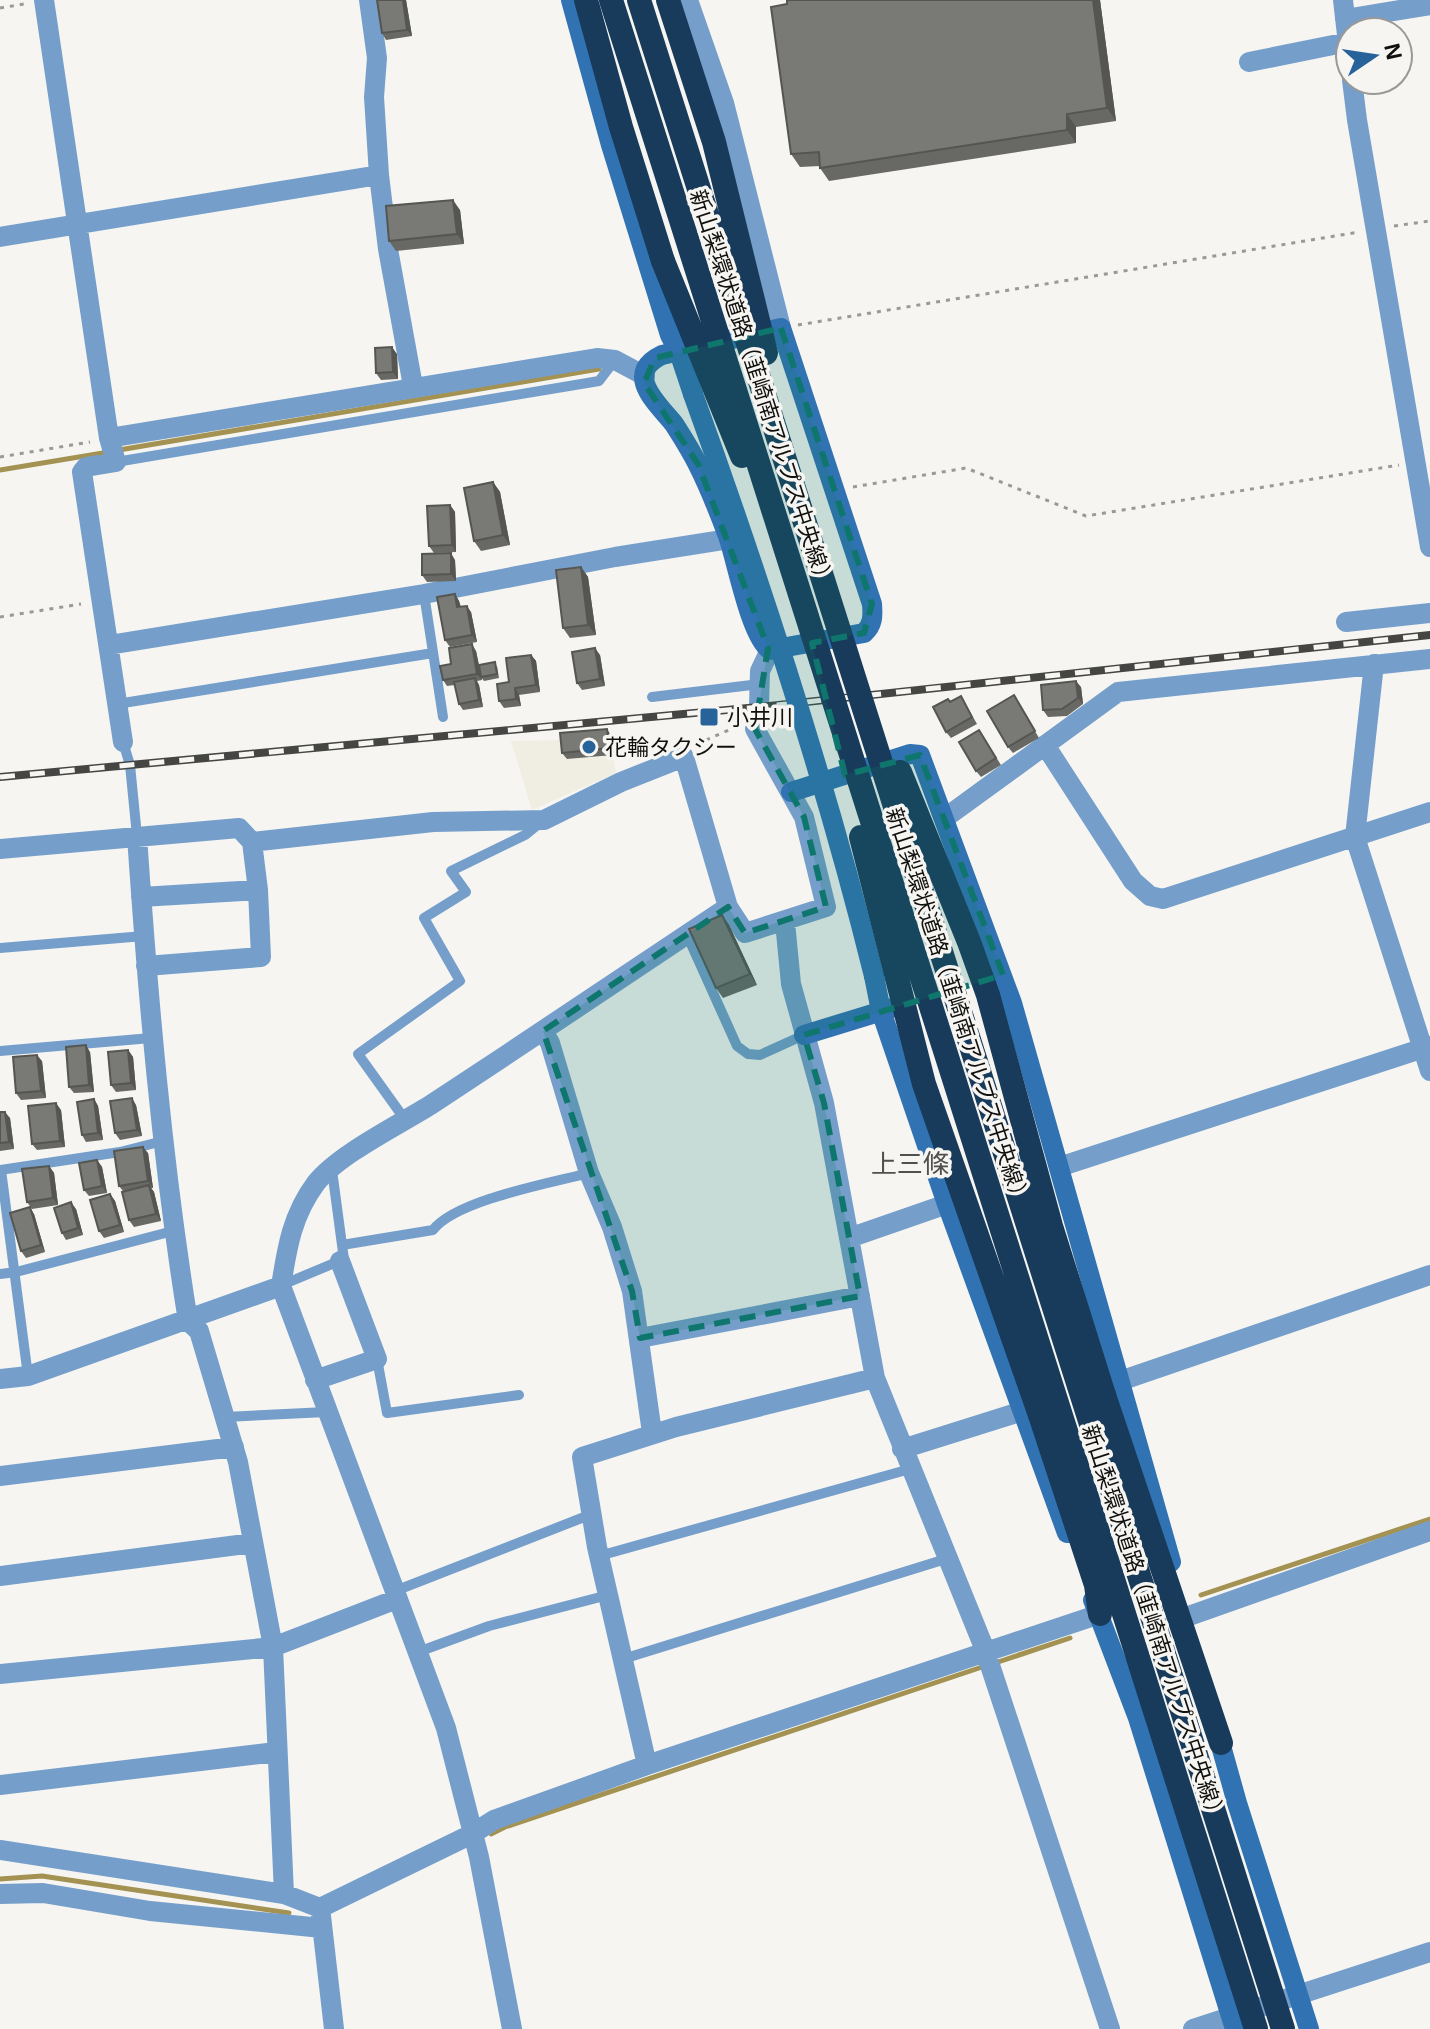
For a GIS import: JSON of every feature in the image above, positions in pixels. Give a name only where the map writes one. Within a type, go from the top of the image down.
[{"type":"highway","points":[[586,0],[625,141],[663,261],[740,452],[768,494]]},
{"type":"highway","name":"新山梨環状道路（韮崎南アルプス中央線）","points":[[611,0],[1256,2029]]},
{"type":"highway","name":"新山梨環状道路（韮崎南アルプス中央線）","points":[[639,0],[1283,2029]]},
{"type":"highway","points":[[668,0],[714,142],[766,353],[780,447]]},
{"type":"highway","points":[[823,585],[988,995],[1051,1226],[1112,1388],[1221,1743]]},
{"type":"highway","points":[[798,590],[920,1070],[940,1135],[992,1274],[1031,1413],[1096,1585],[1100,1614]]},
{"type":"street","points":[[44,0],[109,438],[116,462],[86,467],[82,472],[123,742]]},
{"type":"street","points":[[369,0],[377,58],[374,97],[379,175],[388,249],[413,386]]},
{"type":"street","points":[[571,0],[611,145],[670,335],[679,352],[740,524],[808,737],[846,862],[881,1011],[947,1204],[1031,1413],[902,1449]]},
{"type":"street","points":[[688,0],[724,103],[781,328],[872,604],[870,628],[864,633],[770,650],[762,644],[755,627],[729,539],[698,464],[677,428],[646,390],[645,376],[655,358],[781,328]]},
{"type":"street","points":[[1344,10],[1430,5]]},
{"type":"street","points":[[1249,62],[1334,53]]},
{"type":"street","points":[[1354,96],[1430,547]]},
{"type":"street","points":[[0,237],[379,175]]},
{"type":"street","points":[[109,438],[597,358],[615,360],[645,376]]},
{"type":"street","points":[[109,645],[424,594],[615,557],[729,539]]},
{"type":"street","points":[[1346,622],[1430,613]]},
{"type":"street","points":[[252,842],[433,822],[544,820],[621,782],[684,757],[728,907],[745,933],[826,907],[804,817],[755,729],[760,671],[770,650]]},
{"type":"street","points":[[945,818],[1118,692],[1430,659]]},
{"type":"street","points":[[1374,664],[1355,837],[1426,1047],[1430,1071]]},
{"type":"street","points":[[1045,745],[1133,881],[1150,896],[1163,899],[1430,812]]},
{"type":"street","points":[[791,792],[910,754],[920,755],[1003,975],[1059,1167],[1112,1388],[1430,1275]]},
{"type":"street","points":[[0,849],[239,828],[252,842],[261,957],[146,966]]},
{"type":"street","points":[[137,836],[151,1038],[173,1231],[188,1321],[199,1331],[234,1447],[273,1647],[284,1894]]},
{"type":"street","points":[[141,897],[258,890]]},
{"type":"street","points":[[512,2029],[498,1945],[451,1745],[281,1286],[288,1238],[300,1208],[318,1181],[349,1156],[728,907]]},
{"type":"street","points":[[785,922],[791,984],[824,1103],[875,1378],[988,1661],[1110,2029]]},
{"type":"street","points":[[804,1035],[1003,975]]},
{"type":"street","points":[[543,1031],[550,1043],[589,1173],[612,1227],[632,1291],[652,1433]]},
{"type":"street","points":[[1059,1167],[1426,1047]]},
{"type":"street","points":[[849,1238],[947,1204]]},
{"type":"street","points":[[315,1380],[377,1359],[341,1253]]},
{"type":"street","points":[[0,1379],[28,1376],[281,1286]]},
{"type":"street","points":[[640,1338],[860,1296]]},
{"type":"street","points":[[647,1765],[599,1556],[582,1457],[652,1433],[875,1378]]},
{"type":"street","points":[[0,1476],[234,1447]]},
{"type":"street","points":[[1183,1622],[1430,1531]]},
{"type":"street","points":[[0,1576],[253,1543]]},
{"type":"street","points":[[0,1674],[273,1647],[396,1595]]},
{"type":"street","points":[[0,1894],[43,1893],[150,1911],[321,1918],[494,1820],[647,1765],[988,1661],[1100,1614],[1138,1718],[1234,2023]]},
{"type":"street","points":[[1221,1743],[1309,2029]]},
{"type":"street","points":[[0,1785],[276,1752]]},
{"type":"street","points":[[0,1850],[284,1894],[321,1918]]},
{"type":"street","points":[[321,1918],[334,2029]]},
{"type":"street","points":[[1193,2029],[1234,2023],[1299,1995],[1430,1952]]},
{"type":"lane","points":[[116,462],[599,381],[615,360]]},
{"type":"lane","points":[[424,594],[443,717]]},
{"type":"lane","points":[[117,704],[433,653]]},
{"type":"lane","points":[[652,697],[760,684]]},
{"type":"lane","points":[[123,742],[130,765],[137,836]]},
{"type":"lane","points":[[406,1121],[358,1054],[460,981],[424,918],[466,892],[451,871],[525,835],[544,820]]},
{"type":"lane","points":[[687,935],[737,1046],[748,1054],[760,1055],[804,1035]]},
{"type":"lane","points":[[0,948],[144,936]]},
{"type":"lane","points":[[0,1051],[151,1038]]},
{"type":"lane","points":[[28,1376],[1,1170],[120,1152],[163,1141]]},
{"type":"lane","points":[[332,1170],[341,1253]]},
{"type":"lane","points":[[281,1286],[341,1253],[433,1230],[442,1219],[479,1204],[589,1173]]},
{"type":"lane","points":[[0,1274],[173,1231]]},
{"type":"lane","points":[[377,1359],[387,1413],[519,1395]]},
{"type":"lane","points":[[225,1417],[326,1412]]},
{"type":"lane","points":[[599,1556],[910,1469]]},
{"type":"lane","points":[[396,1595],[592,1514]]},
{"type":"lane","points":[[623,1659],[949,1558]]},
{"type":"lane","points":[[418,1652],[489,1626],[608,1595]]},
{"type":"path","points":[[781,328],[1430,221]]},
{"type":"path","points":[[0,457],[109,438]]},
{"type":"path","points":[[835,491],[966,468],[1086,516],[1415,462]]},
{"type":"path","points":[[0,617],[101,601]]},
{"type":"path","points":[[684,757],[689,747],[746,722],[757,722]]},
{"type":"highlighted area","points":[[781,328],[872,604],[864,633],[812,643],[845,775],[920,755],[1003,975],[804,1035],[824,1103],[860,1296],[640,1338],[632,1291],[543,1031],[728,907],[745,933],[826,907],[804,817],[755,729],[768,648],[698,464],[644,383],[655,358]]},
{"type":"shaded area","points":[[565,740],[567,759],[613,755],[616,773],[532,810],[511,741]]},
{"type":"building","points":[[377,0],[403,0],[407,30],[382,33]]},
{"type":"building","points":[[787,0],[1093,0],[1107,108],[1067,114],[1067,130],[820,168],[819,152],[791,154],[771,7],[787,4]]},
{"type":"building","points":[[453,200],[457,234],[389,241],[386,206]]},
{"type":"building","points":[[392,347],[393,372],[376,373],[375,348]]},
{"type":"building","points":[[493,482],[503,535],[474,541],[464,488]]},
{"type":"building","points":[[450,505],[452,545],[429,546],[427,506]]},
{"type":"building","points":[[451,553],[451,574],[422,575],[422,554]]},
{"type":"building","points":[[581,567],[588,625],[563,628],[556,570]]},
{"type":"building","points":[[455,594],[457,607],[467,606],[472,635],[445,640],[437,597]]},
{"type":"building","points":[[472,644],[477,674],[443,680],[440,666],[451,664],[449,648]]},
{"type":"building","points":[[595,648],[600,679],[577,683],[572,652]]},
{"type":"building","points":[[531,655],[536,685],[515,688],[516,699],[499,701],[497,684],[509,682],[506,658]]},
{"type":"building","points":[[495,662],[497,674],[481,677],[479,665]]},
{"type":"building","points":[[475,678],[479,700],[459,704],[454,682]]},
{"type":"building","points":[[1076,681],[1078,698],[1062,709],[1043,710],[1041,685]]},
{"type":"building","points":[[1014,695],[1035,731],[1008,747],[987,711]]},
{"type":"building","points":[[961,696],[972,717],[946,732],[933,707]]},
{"type":"building","points":[[607,729],[609,748],[562,753],[560,733]]},
{"type":"building","points":[[979,730],[996,758],[976,771],[959,742]]},
{"type":"building","points":[[722,915],[750,974],[716,988],[689,929]]},
{"type":"building","points":[[86,1045],[89,1085],[69,1087],[66,1047]]},
{"type":"building","points":[[128,1050],[131,1083],[111,1085],[108,1052]]},
{"type":"building","points":[[37,1055],[41,1091],[16,1093],[13,1057]]},
{"type":"building","points":[[132,1098],[137,1130],[115,1133],[110,1101]]},
{"type":"building","points":[[94,1099],[98,1133],[82,1135],[77,1102]]},
{"type":"building","points":[[56,1103],[60,1141],[32,1144],[28,1106]]},
{"type":"building","points":[[0,1112],[5,1112],[9,1142],[0,1143]]},
{"type":"building","points":[[143,1147],[148,1181],[119,1186],[114,1151]]},
{"type":"building","points":[[97,1160],[102,1186],[84,1190],[79,1163]]},
{"type":"building","points":[[49,1166],[53,1198],[27,1202],[22,1169]]},
{"type":"building","points":[[149,1185],[156,1214],[129,1220],[122,1192]]},
{"type":"building","points":[[110,1194],[120,1225],[99,1231],[90,1200]]},
{"type":"building","points":[[71,1202],[78,1228],[62,1233],[54,1208]]},
{"type":"building","points":[[30,1207],[41,1245],[21,1251],[10,1213]]},
{"type":"waterway","points":[[119,450],[599,369]]},
{"type":"waterway","points":[[0,470],[109,452]]},
{"type":"waterway","points":[[1201,1595],[1430,1519]]},
{"type":"waterway","points":[[995,1663],[1070,1638]]},
{"type":"waterway","points":[[491,1834],[985,1666]]},
{"type":"waterway","points":[[0,1879],[42,1876],[289,1913]]},
{"type":"railway","points":[[0,777],[759,707],[1430,635]]},
{"type":"place","name":"小井川","points":[[709,717]]},
{"type":"place","name":"花輪タクシー","points":[[589,747]]},
{"type":"district","name":"上三條","points":[[910,1164]]}]
